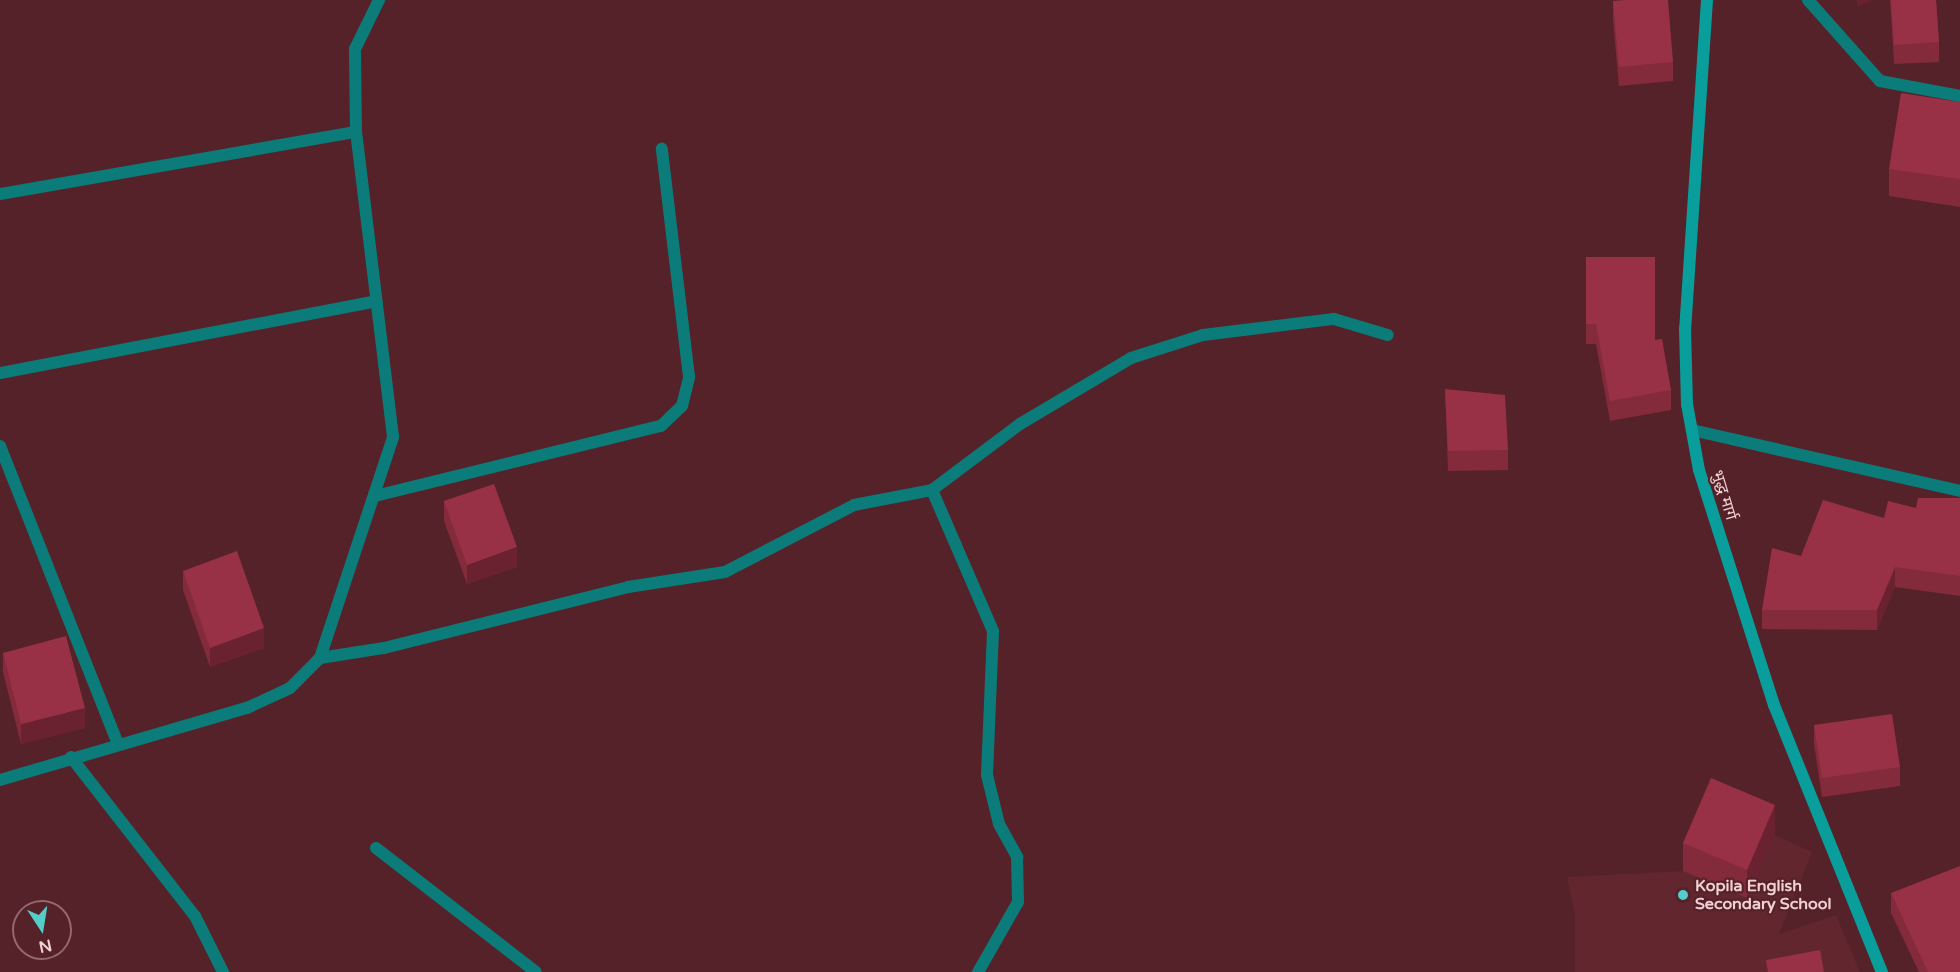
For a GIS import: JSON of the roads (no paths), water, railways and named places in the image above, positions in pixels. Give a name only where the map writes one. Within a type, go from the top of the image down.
[{"type":"street","points":[[0,780],[71,757],[248,708],[290,688],[320,658],[333,606],[375,496],[393,437],[356,132],[356,50],[379,0]]},
{"type":"street","name":"भुद्ध मार्ग","points":[[1707,0],[1685,328],[1692,430],[1699,470],[1774,705],[1882,972]]},
{"type":"street","points":[[1808,0],[1881,81],[1960,96]]},
{"type":"street","points":[[0,194],[356,132]]},
{"type":"street","points":[[375,496],[661,426],[682,406],[689,377],[662,149]]},
{"type":"street","points":[[0,373],[376,301]]},
{"type":"street","points":[[320,658],[384,648],[628,587],[725,572],[854,505],[933,490],[1020,424],[1131,358],[1203,334],[1334,319],[1388,335]]},
{"type":"street","points":[[1692,430],[1960,491]]},
{"type":"street","points":[[0,446],[118,744]]},
{"type":"street","points":[[933,490],[993,631],[987,775],[999,824],[1017,857],[1018,902],[978,972]]},
{"type":"street","points":[[71,757],[195,916],[223,972]]},
{"type":"street","points":[[376,848],[536,972]]},
{"type":"place","name":"Kopila English Secondary School","points":[[1683,895]]}]
